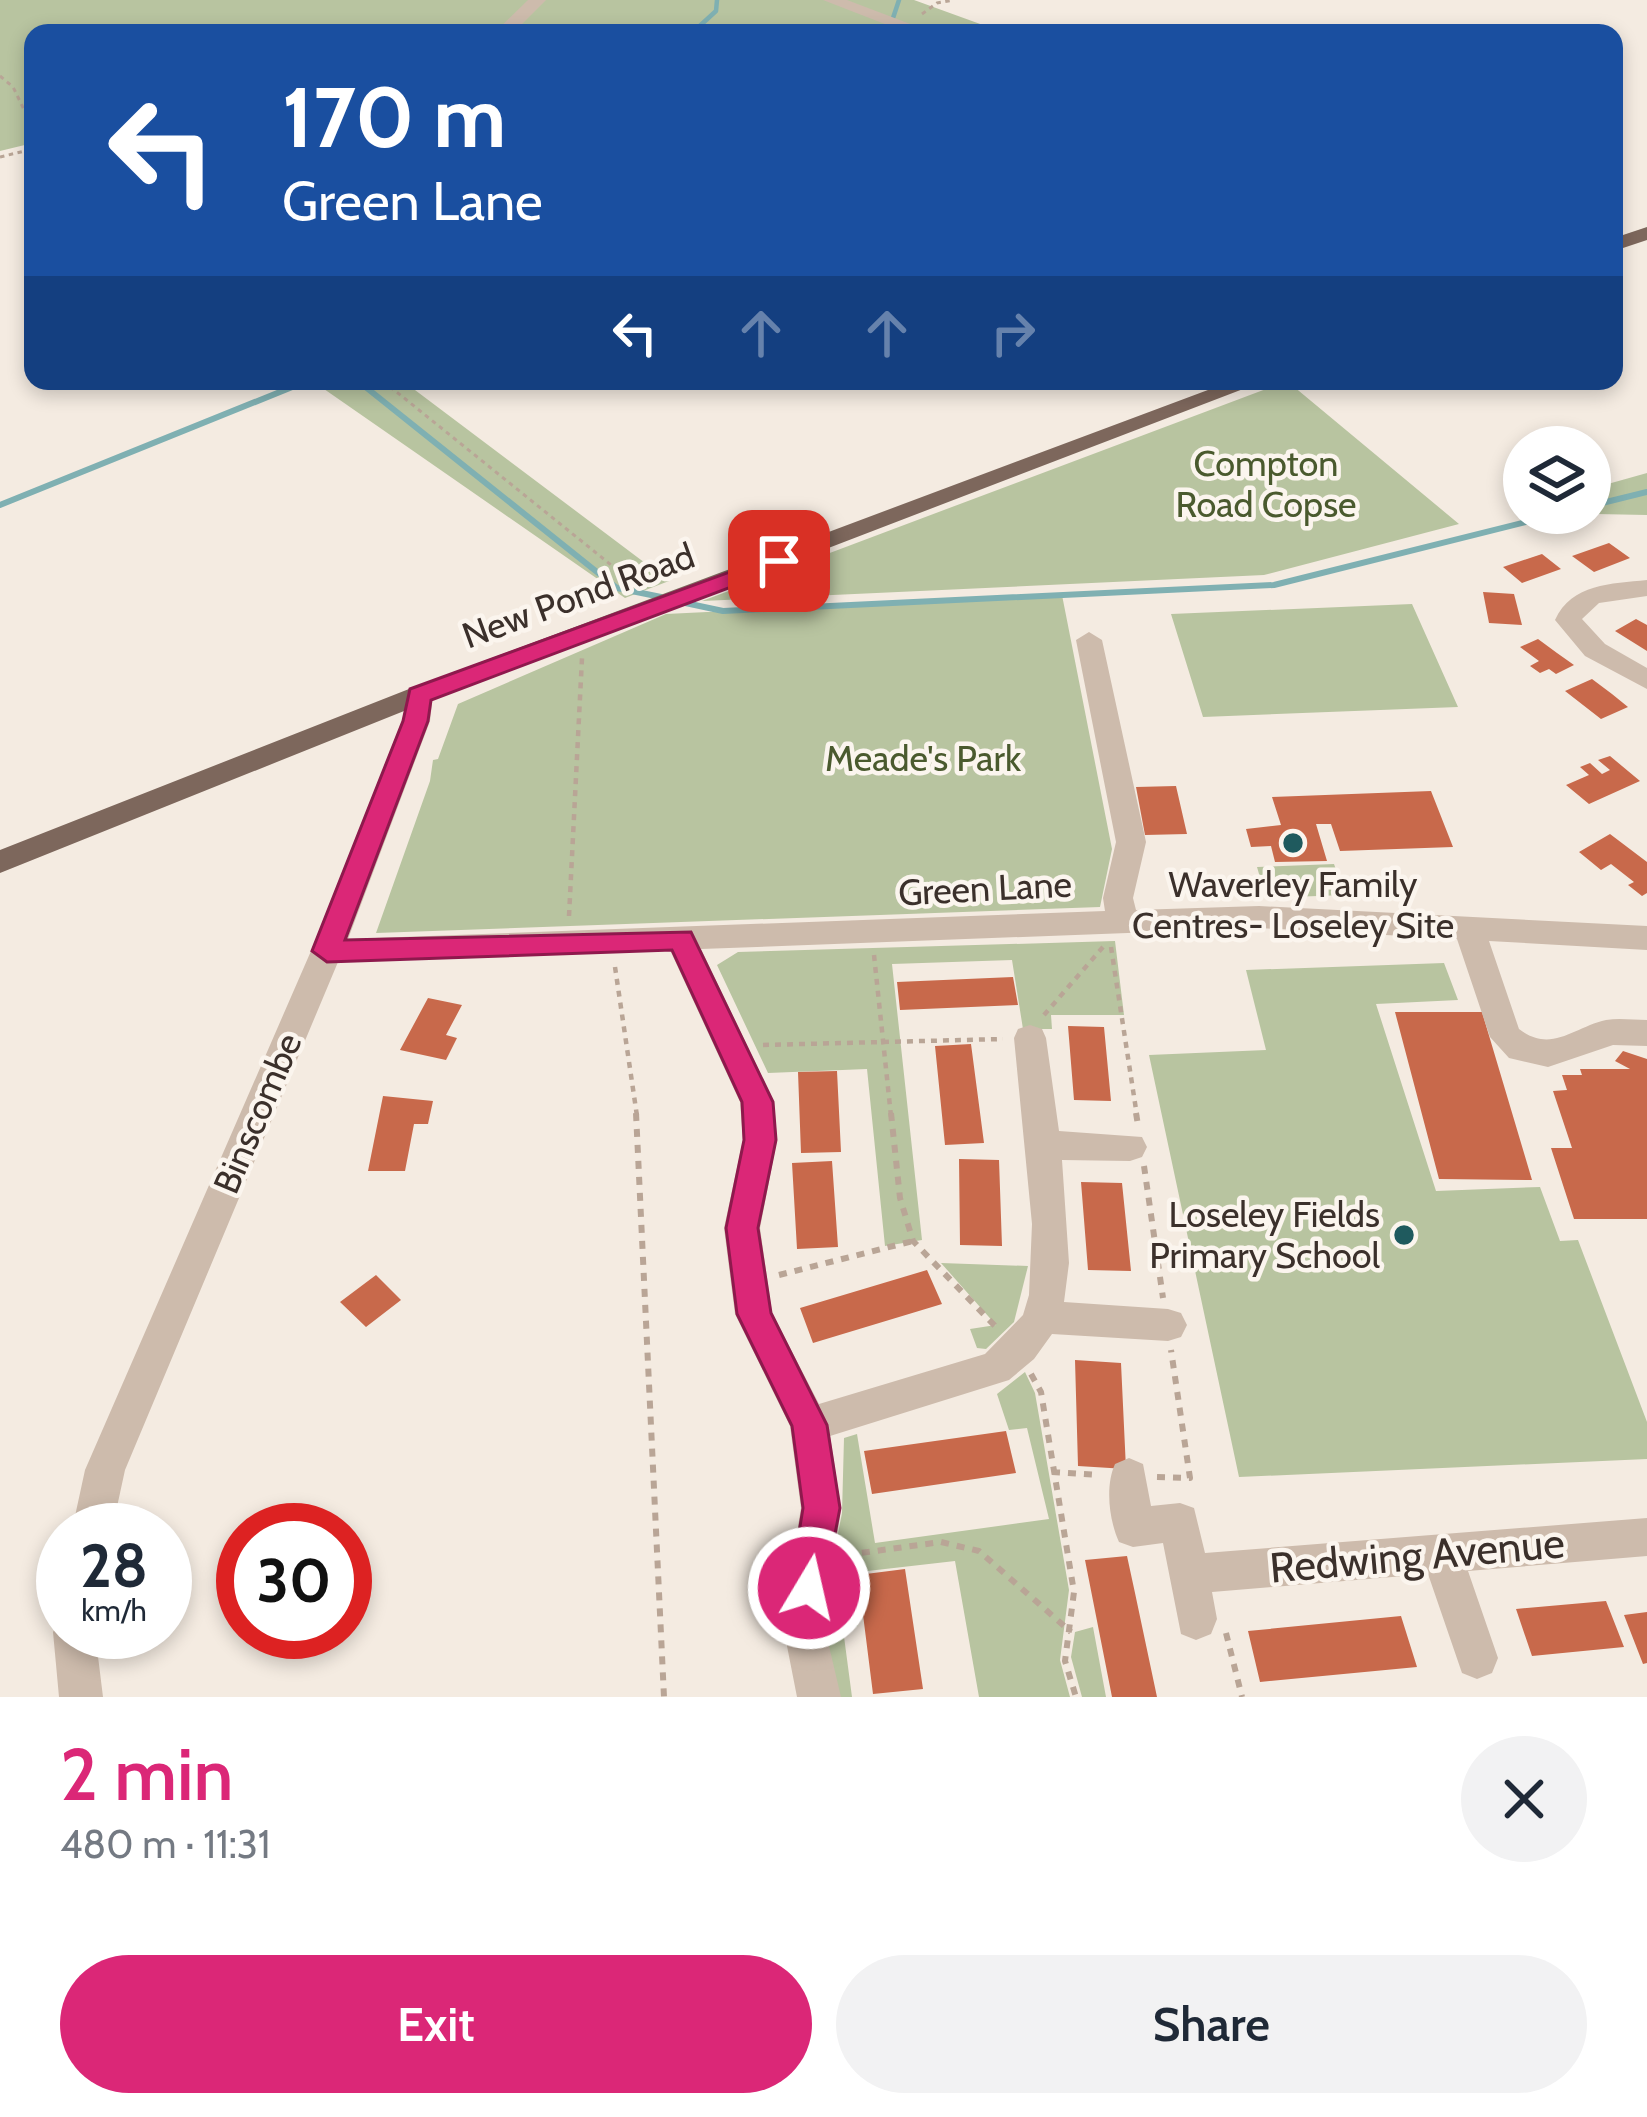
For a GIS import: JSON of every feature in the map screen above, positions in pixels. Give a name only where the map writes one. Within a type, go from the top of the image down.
[{"type":"main road","name":"New Pond Road","points":[[0,862],[419,695],[1229,390]]},
{"type":"street","points":[[513,24],[538,0]]},
{"type":"street","points":[[831,0],[898,24]]},
{"type":"street","points":[[1647,588],[1582,599],[1571,608],[1568,620],[1595,650],[1647,680]]},
{"type":"street","points":[[1089,640],[1131,842],[1118,898],[1122,921]]},
{"type":"street","name":"Binscombe","points":[[98,1503],[105,1470],[327,951],[416,721],[419,695]]},
{"type":"street","name":"Green Lane","points":[[327,951],[1259,917],[1647,938]]},
{"type":"street","points":[[1471,927],[1476,959],[1506,1037],[1521,1049],[1548,1054],[1579,1047],[1609,1031],[1647,1033]]},
{"type":"street","points":[[681,940],[757,1102],[760,1140],[742,1228],[754,1314],[809,1425],[821,1508],[808,1646],[818,1697]]},
{"type":"street","points":[[809,1425],[996,1368],[1018,1352],[1042,1317],[1051,1276],[1030,1038]]},
{"type":"street","points":[[1042,1145],[1138,1152]]},
{"type":"street","points":[[1042,1317],[1168,1325]]},
{"type":"street","points":[[1130,1477],[1133,1528],[1180,1522],[1196,1619]]},
{"type":"street","name":"Redwing Avenue","points":[[1187,1574],[1647,1537]]},
{"type":"street","points":[[1442,1554],[1477,1658]]},
{"type":"street","points":[[77,1659],[81,1697]]},
{"type":"path","points":[[920,24],[925,10],[954,0]]},
{"type":"path","points":[[0,76],[13,87],[24,108]]},
{"type":"path","points":[[394,390],[631,581],[632,592]]},
{"type":"path","points":[[571,640],[583,649],[568,927],[577,944]]},
{"type":"path","points":[[872,932],[900,1198],[913,1241],[1018,1352],[1041,1392],[1074,1592],[1066,1661],[1076,1697]]},
{"type":"path","points":[[733,1046],[1030,1038],[1047,1010],[1110,938],[1138,1152],[1190,1478],[1052,1472]]},
{"type":"path","points":[[611,943],[638,1126],[664,1697]]},
{"type":"path","points":[[749,1283],[913,1241]]},
{"type":"path","points":[[814,1559],[941,1542],[980,1551],[1071,1632]]},
{"type":"path","points":[[1196,1619],[1198,1630],[1225,1628],[1241,1697]]},
{"type":"green space","points":[[0,0],[914,0],[980,24],[24,24],[24,145],[0,151]]},
{"type":"green space","points":[[325,390],[415,390],[669,581],[625,598]]},
{"type":"green space","name":"Compton Road Copse","points":[[1263,390],[1298,390],[1459,524],[1264,575],[702,601]]},
{"type":"green space","points":[[1647,473],[1647,515],[1611,514],[1611,483]]},
{"type":"green space","name":"Meade's Park","points":[[1062,595],[1112,849],[1100,907],[376,933],[430,781],[433,760],[438,759],[458,704],[666,614]]},
{"type":"green space","points":[[1412,604],[1458,707],[1203,717],[1171,614]]},
{"type":"green space","points":[[1334,864],[1345,895],[1266,898],[1257,867]]},
{"type":"green space","points":[[1115,941],[1124,1015],[1051,1015],[1052,1029],[1023,1029],[1012,960],[892,964],[922,1240],[885,1246],[867,1069],[768,1073],[717,965],[738,952]]},
{"type":"green space","points":[[1444,963],[1458,1000],[1376,1004],[1436,1191],[1540,1187],[1560,1241],[1578,1240],[1647,1422],[1647,1459],[1239,1477],[1149,1055],[1266,1050],[1246,970]]},
{"type":"green space","points":[[941,1263],[1028,1266],[1014,1322],[986,1349],[977,1348],[970,1329],[996,1325]]},
{"type":"green space","points":[[1025,1372],[1035,1393],[1069,1590],[1060,1660],[1070,1697],[979,1697],[955,1561],[850,1573],[858,1626],[843,1629],[852,1697],[838,1697],[822,1614],[842,1513],[844,1438],[857,1434],[875,1543],[1049,1519],[1027,1428],[1009,1430],[997,1394]]},
{"type":"green space","points":[[1093,1627],[1106,1697],[1082,1697],[1071,1657],[1075,1632]]},
{"type":"building","points":[[1609,543],[1630,558],[1594,572],[1572,556]]},
{"type":"building","points":[[1542,554],[1561,569],[1522,583],[1503,567]]},
{"type":"building","points":[[1483,592],[1514,594],[1522,625],[1489,623]]},
{"type":"building","points":[[1636,619],[1647,625],[1647,651],[1615,631]]},
{"type":"building","points":[[1538,639],[1574,665],[1556,674],[1549,669],[1540,673],[1530,666],[1539,661],[1520,647]]},
{"type":"building","points":[[1592,679],[1628,707],[1601,719],[1565,691]]},
{"type":"building","points":[[1610,756],[1640,781],[1589,804],[1566,785],[1589,775],[1580,767],[1590,763],[1602,774],[1610,770],[1598,760]]},
{"type":"building","points":[[1176,786],[1187,834],[1145,835],[1136,787]]},
{"type":"building","points":[[1431,791],[1453,847],[1340,851],[1331,824],[1316,824],[1327,861],[1275,862],[1271,846],[1251,847],[1246,829],[1281,825],[1272,797]]},
{"type":"building","points":[[1610,834],[1647,862],[1647,893],[1642,896],[1628,885],[1634,882],[1611,864],[1601,870],[1579,852]]},
{"type":"building","points":[[1013,977],[1018,1005],[900,1010],[897,982]]},
{"type":"building","points":[[428,998],[462,1005],[446,1035],[457,1038],[446,1060],[400,1050]]},
{"type":"building","points":[[1395,1012],[1482,1012],[1532,1180],[1439,1179]]},
{"type":"building","points":[[1068,1026],[1104,1027],[1111,1101],[1074,1100]]},
{"type":"building","points":[[971,1044],[984,1143],[945,1145],[935,1046]]},
{"type":"building","points":[[1623,1051],[1647,1059],[1647,1219],[1574,1219],[1551,1148],[1572,1148],[1553,1091],[1567,1090],[1562,1075],[1582,1075],[1580,1069],[1630,1069],[1615,1061]]},
{"type":"building","points":[[837,1071],[841,1152],[801,1153],[798,1072]]},
{"type":"building","points":[[383,1096],[433,1101],[428,1124],[414,1124],[405,1171],[368,1171]]},
{"type":"building","points":[[959,1159],[999,1160],[1002,1246],[960,1245]]},
{"type":"building","points":[[832,1161],[838,1247],[797,1249],[792,1163]]},
{"type":"building","points":[[1081,1182],[1122,1183],[1131,1271],[1088,1270]]},
{"type":"building","points":[[927,1270],[942,1304],[813,1343],[800,1308]]},
{"type":"building","points":[[376,1275],[401,1300],[366,1327],[340,1302]]},
{"type":"building","points":[[1075,1360],[1121,1363],[1126,1469],[1078,1466]]},
{"type":"building","points":[[1006,1431],[1016,1473],[872,1494],[864,1451]]},
{"type":"building","points":[[1127,1556],[1157,1697],[1112,1697],[1085,1560]]},
{"type":"building","points":[[905,1569],[923,1689],[873,1694],[858,1575]]},
{"type":"building","points":[[1606,1601],[1624,1647],[1532,1656],[1516,1609]]},
{"type":"building","points":[[1647,1612],[1647,1663],[1643,1664],[1624,1615]]},
{"type":"building","points":[[1401,1616],[1417,1667],[1260,1682],[1248,1631]]},
{"type":"waterway","points":[[702,24],[716,11],[717,0]]},
{"type":"waterway","points":[[891,24],[899,0]]},
{"type":"waterway","points":[[0,505],[285,390]]},
{"type":"waterway","points":[[369,390],[617,588],[661,597]]},
{"type":"waterway","points":[[1611,501],[1647,492]]},
{"type":"waterway","points":[[676,601],[723,611],[1274,585],[1503,528]]},
{"type":"place","name":"Waverley Family Centres- Loseley Site","points":[[1293,843]]},
{"type":"place","name":"Loseley Fields Primary School","points":[[1404,1235]]},
{"type":"route","points":[[779,561],[419,695],[416,721],[327,951],[681,940],[757,1102],[760,1140],[742,1228],[754,1314],[809,1425],[821,1508],[809,1588]]}]
